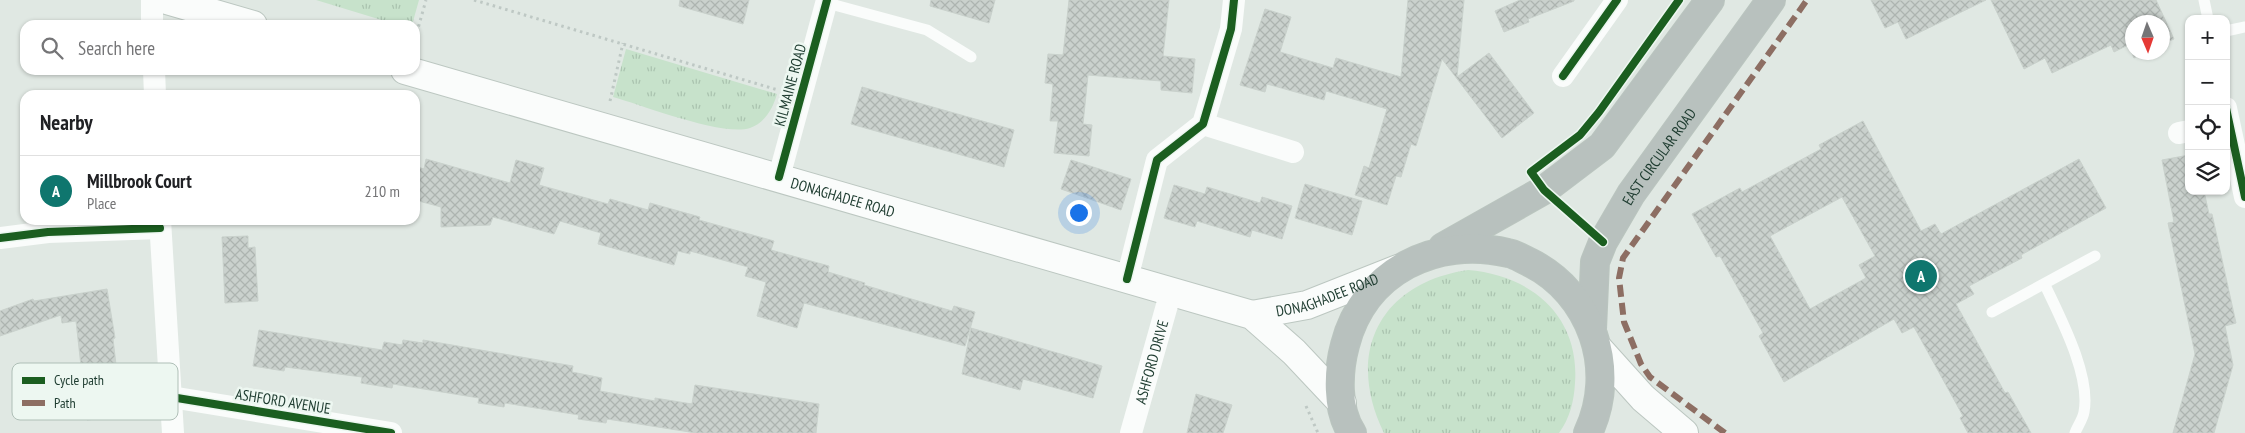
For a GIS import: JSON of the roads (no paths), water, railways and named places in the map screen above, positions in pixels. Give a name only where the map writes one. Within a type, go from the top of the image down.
[{"type":"highway","points":[[1352,433],[1342,403],[1340,364],[1350,326],[1370,293],[1400,268],[1433,252],[1544,190],[1602,146],[1710,0]]},
{"type":"highway","name":"EAST CIRCULAR ROAD","points":[[1588,433],[1595,418],[1601,383],[1595,339],[1595,262],[1603,242],[1631,194],[1770,0]]},
{"type":"highway","points":[[1433,252],[1472,247],[1510,253],[1544,270],[1573,296],[1595,339]]},
{"type":"main road","points":[[167,0],[236,20]]},
{"type":"main road","name":"DONAGHADEE ROAD","points":[[420,74],[1252,315],[1294,352],[1342,403]]},
{"type":"main road","name":"DONAGHADEE ROAD","points":[[1252,315],[1307,305],[1400,268]]},
{"type":"main road","points":[[1595,339],[1643,398],[1684,433]]},
{"type":"street","points":[[152,0],[152,20]]},
{"type":"street","points":[[1127,279],[1157,160],[1203,124],[1231,29],[1234,0]]},
{"type":"street","points":[[1562,76],[1617,0]]},
{"type":"street","name":"KILMAINE ROAD","points":[[779,177],[827,2]]},
{"type":"street","points":[[154,75],[155,90]]},
{"type":"street","points":[[1203,124],[1293,152]]},
{"type":"street","points":[[2230,130],[2245,197]]},
{"type":"street","points":[[0,238],[48,232],[146,225]]},
{"type":"street","points":[[160,225],[169,363]]},
{"type":"street","name":"ASHFORD DRIVE","points":[[1131,433],[1171,291]]},
{"type":"street","name":"ASHFORD AVENUE","points":[[178,397],[391,433]]},
{"type":"street","points":[[172,420],[173,433]]},
{"type":"lane","points":[[2204,0],[2207,15]]},
{"type":"lane","points":[[827,2],[927,30],[971,57]]},
{"type":"lane","points":[[2230,30],[2245,27]]},
{"type":"lane","points":[[1992,312],[2095,256]]},
{"type":"lane","points":[[2045,284],[2072,343],[2083,386],[2084,412],[2075,433]]},
{"type":"place","name":"Millbrook Court","points":[[1921,276]]}]
